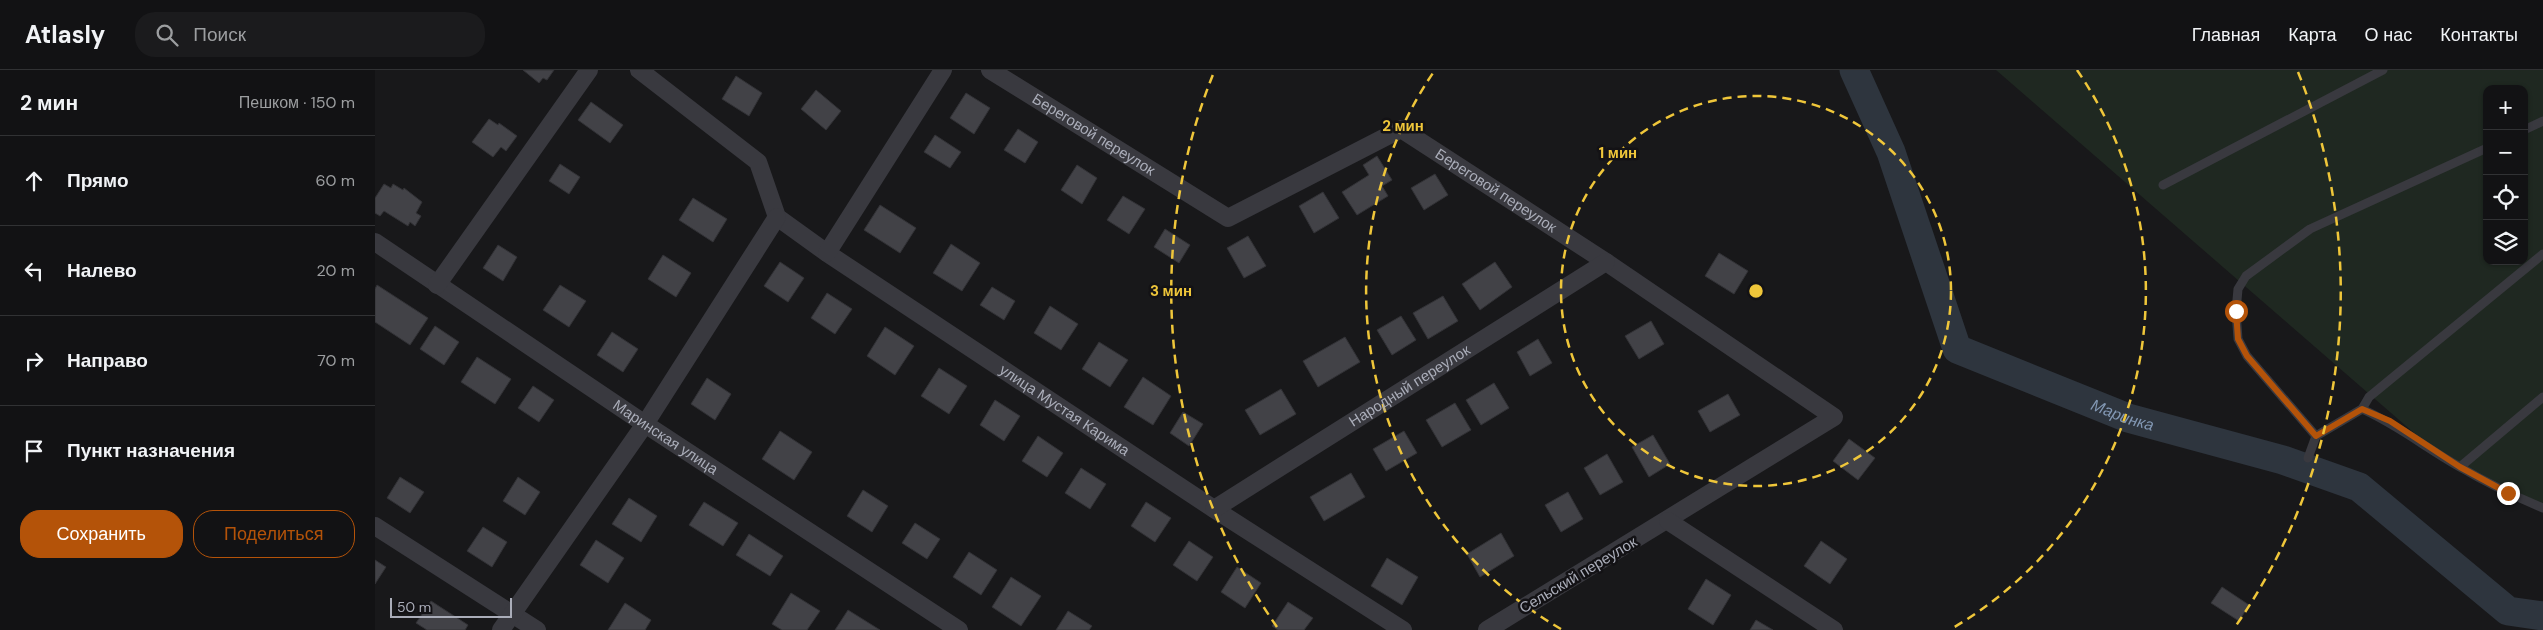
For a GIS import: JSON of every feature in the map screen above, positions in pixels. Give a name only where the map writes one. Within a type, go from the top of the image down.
[{"type":"street","points":[[437,284],[589,70]]},
{"type":"street","points":[[501,630],[645,424],[777,217],[758,162],[639,70]]},
{"type":"street","points":[[827,253],[943,70]]},
{"type":"street","name":"Береговой переулок","points":[[990,70],[1228,218],[1401,129],[1605,262],[1834,417]]},
{"type":"street","name":"улица Мустая Карима","points":[[777,217],[827,253],[1214,509],[1403,630]]},
{"type":"street","name":"Маринская улица","points":[[375,242],[645,424],[959,630]]},
{"type":"street","name":"Народный переулок","points":[[1214,509],[1605,262]]},
{"type":"street","name":"Сельский переулок","points":[[1487,630],[1668,521],[1834,417]]},
{"type":"street","points":[[1668,521],[1834,630]]},
{"type":"street","points":[[375,526],[537,630]]},
{"type":"lane","points":[[2163,185],[2383,70]]},
{"type":"lane","points":[[2528,128],[2543,121]]},
{"type":"lane","points":[[2316,436],[2247,356],[2238,339],[2236,311],[2238,289],[2246,276],[2310,229],[2483,150]]},
{"type":"lane","points":[[2308,458],[2316,436],[2362,409],[2369,397],[2543,254]]},
{"type":"lane","points":[[2460,467],[2543,397]]},
{"type":"lane","points":[[2362,409],[2390,421],[2460,467],[2508,493],[2543,508]]},
{"type":"shaded area","points":[[1996,70],[2543,70],[2543,506],[2459,472]]},
{"type":"building","points":[[523,70],[554,70],[547,80],[543,78],[539,83]]},
{"type":"building","points":[[736,76],[762,93],[749,116],[722,99]]},
{"type":"building","points":[[816,90],[841,111],[826,130],[801,109]]},
{"type":"building","points":[[966,93],[990,108],[974,134],[950,118]]},
{"type":"building","points":[[591,102],[623,125],[610,143],[578,120]]},
{"type":"building","points":[[489,119],[498,125],[499,123],[517,136],[506,151],[501,147],[493,157],[472,142]]},
{"type":"building","points":[[1018,129],[1038,142],[1025,163],[1004,150]]},
{"type":"building","points":[[935,135],[961,152],[950,168],[924,152]]},
{"type":"building","points":[[1377,156],[1392,180],[1382,186],[1388,196],[1357,215],[1342,192],[1369,175],[1363,165]]},
{"type":"building","points":[[560,164],[580,177],[569,194],[549,181]]},
{"type":"building","points":[[1077,165],[1097,178],[1082,204],[1061,190]]},
{"type":"building","points":[[1435,174],[1448,195],[1424,210],[1411,188]]},
{"type":"building","points":[[384,184],[391,188],[393,184],[403,190],[404,188],[422,202],[416,213],[421,216],[415,226],[410,222],[408,226],[384,211],[380,216],[375,213],[375,198]]},
{"type":"building","points":[[1323,192],[1339,218],[1314,233],[1299,206]]},
{"type":"building","points":[[1123,196],[1145,209],[1129,234],[1107,220]]},
{"type":"building","points":[[693,198],[727,219],[713,242],[679,220]]},
{"type":"building","points":[[880,205],[916,228],[900,253],[864,230]]},
{"type":"building","points":[[1165,229],[1190,245],[1179,263],[1154,247]]},
{"type":"building","points":[[1248,236],[1266,266],[1244,278],[1227,248]]},
{"type":"building","points":[[951,244],[980,263],[962,291],[933,273]]},
{"type":"building","points":[[498,245],[517,257],[503,281],[483,268]]},
{"type":"building","points":[[1719,253],[1748,271],[1734,294],[1705,276]]},
{"type":"building","points":[[663,255],[691,273],[676,297],[648,279]]},
{"type":"building","points":[[780,262],[804,278],[788,302],[764,286]]},
{"type":"building","points":[[1495,262],[1512,287],[1480,310],[1462,284]]},
{"type":"building","points":[[377,285],[428,318],[410,345],[375,322],[375,289]]},
{"type":"building","points":[[560,285],[586,301],[569,327],[543,310]]},
{"type":"building","points":[[992,287],[1015,301],[1004,320],[980,305]]},
{"type":"building","points":[[827,293],[852,309],[835,334],[811,318]]},
{"type":"building","points":[[1443,296],[1458,321],[1428,339],[1413,313]]},
{"type":"building","points":[[1050,306],[1078,324],[1061,350],[1034,333]]},
{"type":"building","points":[[1401,316],[1416,340],[1392,355],[1377,330]]},
{"type":"building","points":[[1651,321],[1664,344],[1639,359],[1625,336]]},
{"type":"building","points":[[435,326],[459,342],[444,365],[420,349]]},
{"type":"building","points":[[885,327],[914,346],[895,375],[867,356]]},
{"type":"building","points":[[612,332],[638,349],[623,372],[597,355]]},
{"type":"building","points":[[1345,337],[1360,362],[1318,387],[1303,361]]},
{"type":"building","points":[[1538,339],[1552,363],[1530,376],[1517,352]]},
{"type":"building","points":[[1099,342],[1128,360],[1110,387],[1082,369]]},
{"type":"building","points":[[477,357],[511,379],[495,404],[461,382]]},
{"type":"building","points":[[939,368],[967,386],[949,414],[921,396]]},
{"type":"building","points":[[1143,377],[1171,396],[1153,425],[1124,407]]},
{"type":"building","points":[[707,378],[731,394],[715,420],[691,404]]},
{"type":"building","points":[[1494,383],[1509,408],[1481,425],[1466,400]]},
{"type":"building","points":[[533,386],[554,400],[539,422],[518,408]]},
{"type":"building","points":[[1281,389],[1296,414],[1260,435],[1245,410]]},
{"type":"building","points":[[1728,394],[1740,415],[1710,432],[1698,411]]},
{"type":"building","points":[[995,400],[1020,416],[1004,441],[980,425]]},
{"type":"building","points":[[1455,403],[1471,430],[1442,447],[1426,420]]},
{"type":"building","points":[[1183,412],[1203,424],[1189,446],[1170,433]]},
{"type":"building","points":[[780,431],[812,452],[794,480],[762,459]]},
{"type":"building","points":[[1404,431],[1417,453],[1386,471],[1373,449]]},
{"type":"building","points":[[1653,435],[1670,464],[1649,477],[1632,447]]},
{"type":"building","points":[[1038,436],[1063,453],[1047,477],[1022,461]]},
{"type":"building","points":[[1849,439],[1875,458],[1858,480],[1833,461]]},
{"type":"building","points":[[1607,454],[1623,482],[1600,495],[1584,468]]},
{"type":"building","points":[[1081,468],[1106,484],[1090,509],[1065,493]]},
{"type":"building","points":[[1351,473],[1365,497],[1324,521],[1310,497]]},
{"type":"building","points":[[400,477],[424,492],[410,513],[387,498]]},
{"type":"building","points":[[518,477],[540,492],[525,515],[503,501]]},
{"type":"building","points":[[863,490],[888,506],[872,532],[847,516]]},
{"type":"building","points":[[1568,492],[1583,519],[1561,532],[1545,505]]},
{"type":"building","points":[[629,498],[657,516],[641,542],[612,524]]},
{"type":"building","points":[[704,502],[738,523],[723,546],[689,525]]},
{"type":"building","points":[[1146,502],[1171,518],[1155,542],[1131,526]]},
{"type":"building","points":[[915,523],[940,539],[927,559],[902,543]]},
{"type":"building","points":[[483,527],[507,542],[492,567],[467,551]]},
{"type":"building","points":[[1501,533],[1514,556],[1480,577],[1467,554]]},
{"type":"building","points":[[749,534],[783,556],[770,576],[736,555]]},
{"type":"building","points":[[596,540],[624,558],[608,583],[580,565]]},
{"type":"building","points":[[1189,541],[1213,557],[1197,581],[1173,565]]},
{"type":"building","points":[[1821,541],[1847,559],[1830,584],[1804,566]]},
{"type":"building","points":[[969,552],[997,570],[981,595],[953,577]]},
{"type":"building","points":[[1387,558],[1418,577],[1402,605],[1371,586]]},
{"type":"building","points":[[375,560],[386,567],[375,584]]},
{"type":"building","points":[[1237,567],[1261,583],[1245,608],[1221,592]]},
{"type":"building","points":[[1011,577],[1041,596],[1021,626],[992,607]]},
{"type":"building","points":[[1706,579],[1731,595],[1713,625],[1688,609]]},
{"type":"building","points":[[2222,587],[2249,605],[2239,621],[2211,603]]},
{"type":"building","points":[[791,593],[820,611],[807,630],[782,630],[772,624]]},
{"type":"building","points":[[431,601],[468,625],[465,630],[427,630],[416,623]]},
{"type":"building","points":[[1288,602],[1313,618],[1304,630],[1278,630],[1272,626]]},
{"type":"building","points":[[625,603],[651,620],[645,630],[608,630]]},
{"type":"building","points":[[848,610],[880,630],[835,630]]},
{"type":"building","points":[[1068,611],[1092,626],[1089,630],[1056,630]]},
{"type":"building","points":[[1756,620],[1773,630],[1750,630]]},
{"type":"waterway","name":"Маринка","points":[[1854,70],[1891,152],[1957,349],[2128,418],[2283,460],[2359,487],[2508,611],[2543,616]]},
{"type":"route","points":[[2236,311],[2238,339],[2247,356],[2316,436],[2362,409],[2390,421],[2460,467],[2508,493]]}]
